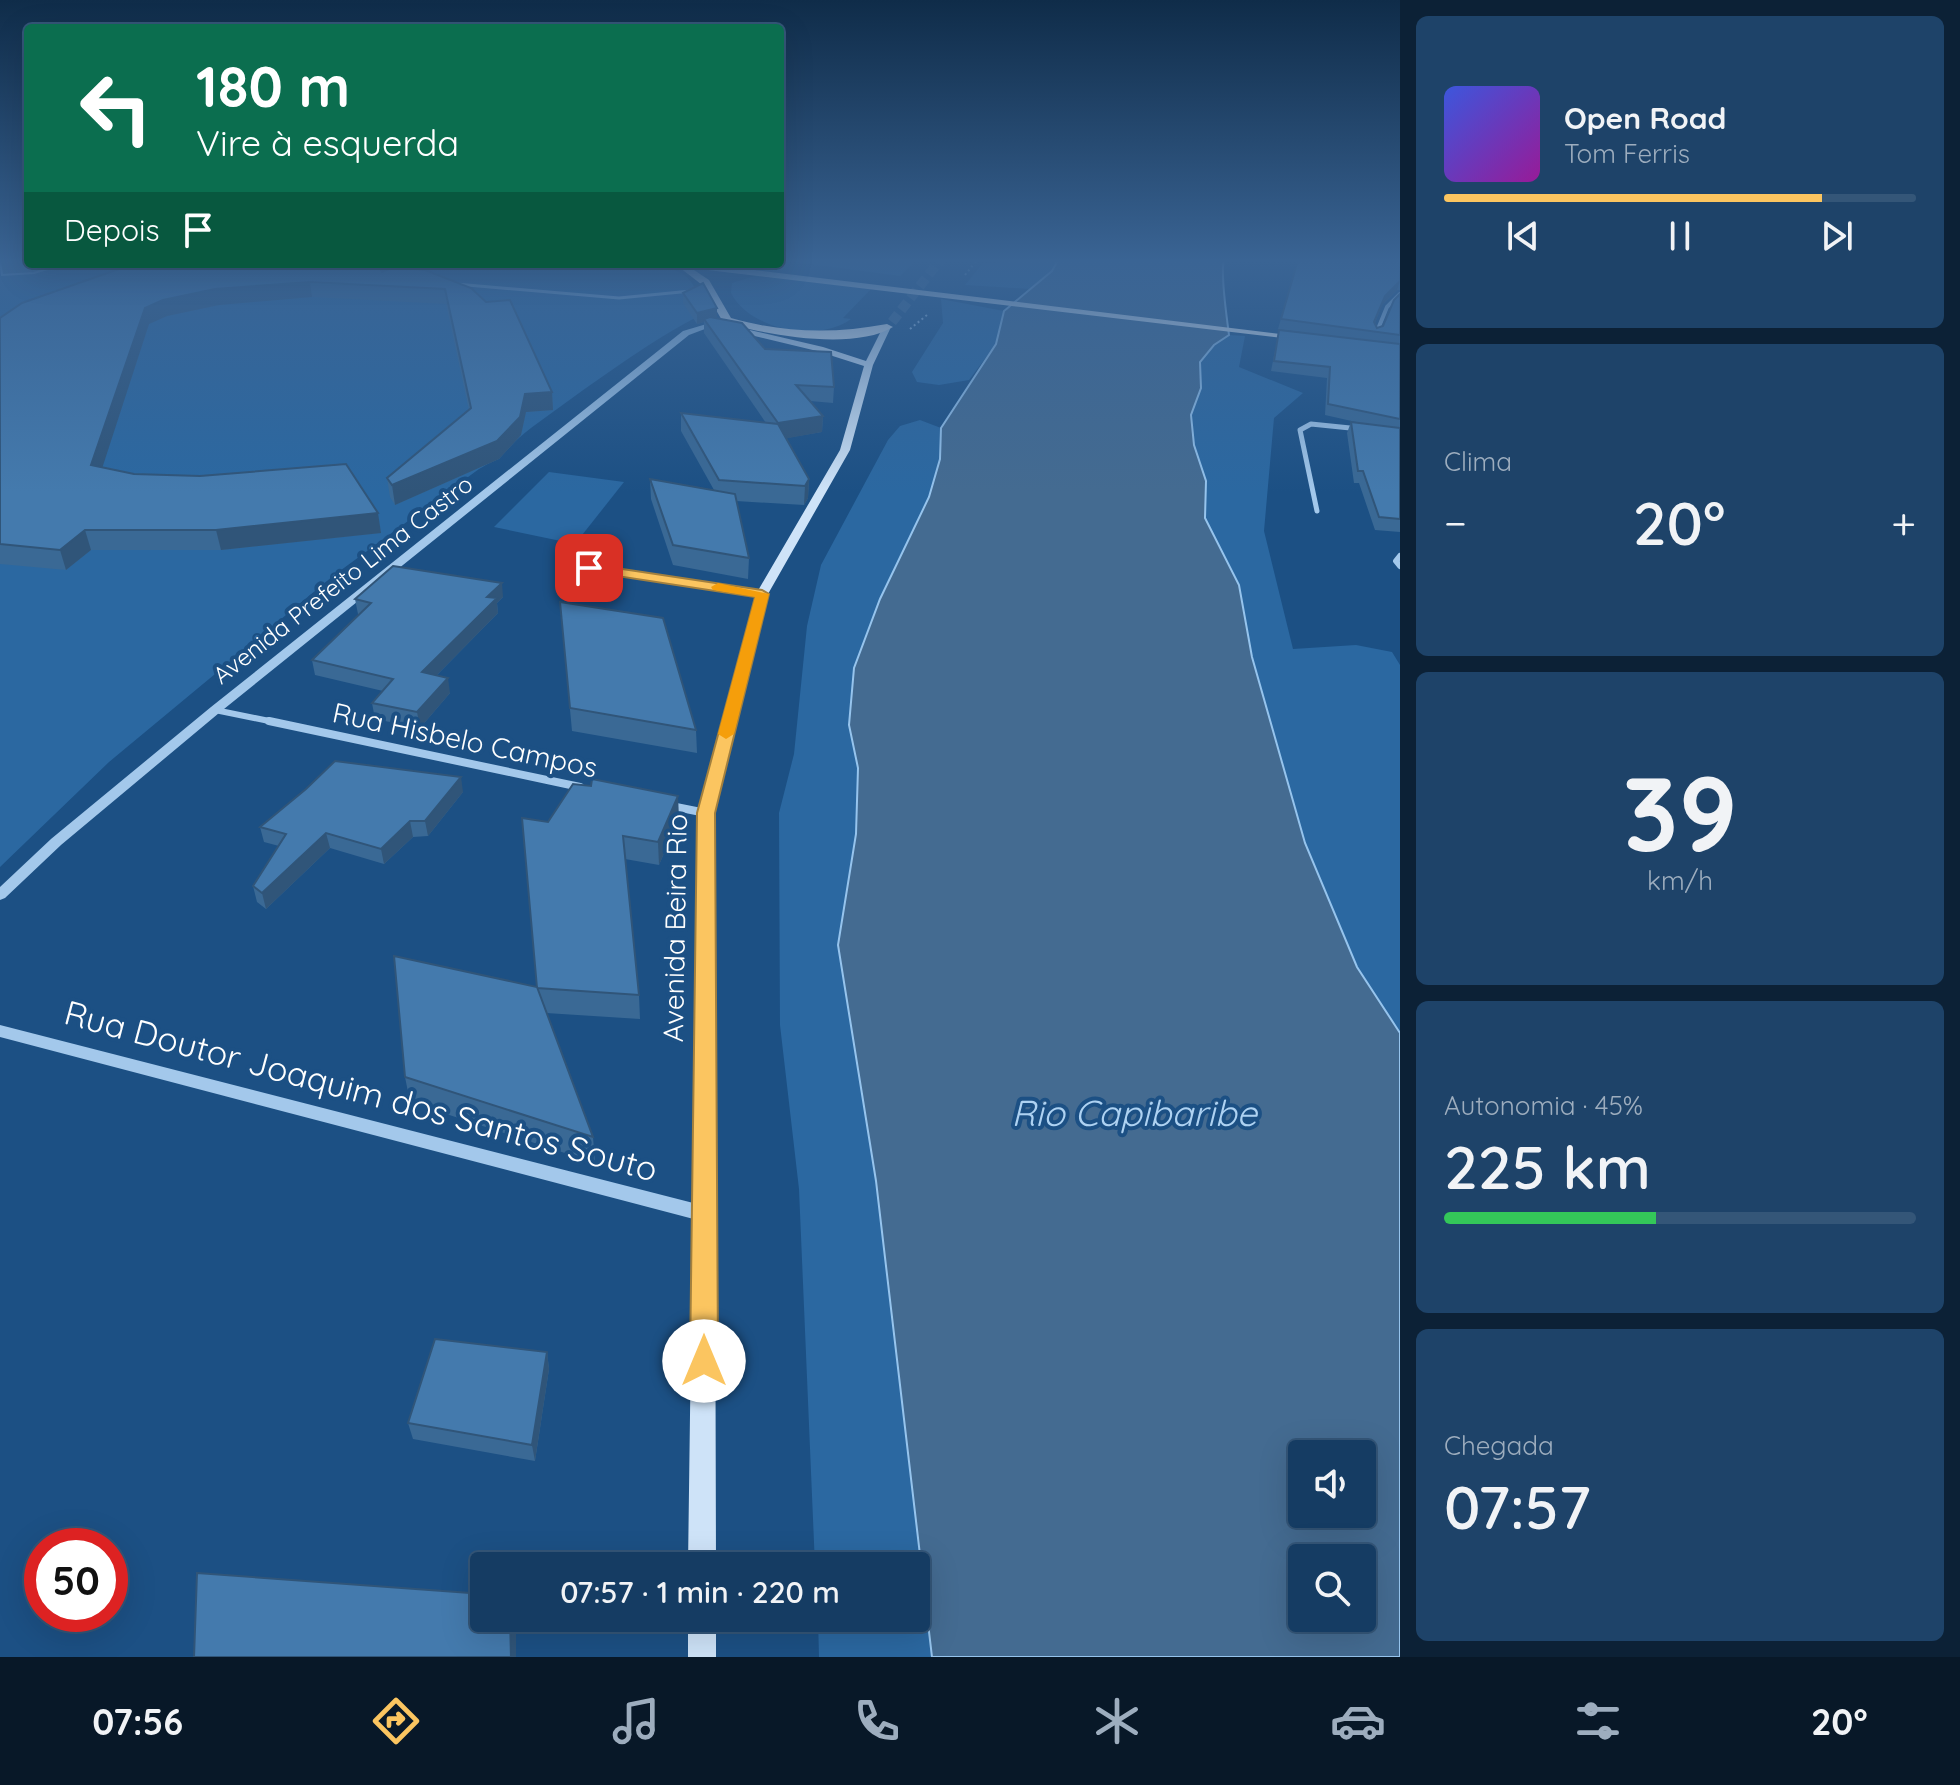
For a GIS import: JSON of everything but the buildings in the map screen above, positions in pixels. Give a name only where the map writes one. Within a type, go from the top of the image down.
[{"type":"highway","points":[[1373,337],[1380,340]]},
{"type":"main road","points":[[773,337],[869,365]]},
{"type":"main road","name":"Avenida Beira Rio","points":[[702,1552],[706,813],[762,594],[845,450],[869,365],[882,337]]},
{"type":"main road","points":[[702,1632],[702,1657]]},
{"type":"street","name":"Avenida Prefeito Lima Castro","points":[[0,895],[56,842],[215,710],[681,337]]},
{"type":"street","points":[[1317,511],[1299,440],[1300,430],[1311,424],[1370,431]]},
{"type":"street","points":[[1400,556],[1396,561],[1400,566]]},
{"type":"street","points":[[589,568],[762,594]]},
{"type":"street","name":"Rua Hisbelo Campos","points":[[215,710],[583,788]]},
{"type":"street","points":[[660,804],[706,813]]},
{"type":"street","name":"Rua Doutor Joaquim dos Santos Souto","points":[[0,1031],[705,1214]]},
{"type":"shaded area","points":[[0,337],[662,337],[531,428],[494,460],[333,576],[109,762],[0,867]]},
{"type":"shaded area","points":[[934,337],[998,337],[969,380],[939,385],[917,382],[912,372]]},
{"type":"shaded area","points":[[1226,337],[1245,337],[1239,367],[1303,393],[1274,418],[1264,531],[1293,649],[1356,645],[1392,652],[1400,665],[1400,1033],[1357,967],[1305,843],[1252,657],[1239,585],[1205,518],[1206,481],[1194,445],[1191,415],[1201,388],[1200,362],[1214,345]]},
{"type":"shaded area","points":[[920,420],[941,428],[940,459],[929,497],[880,599],[854,668],[849,725],[858,768],[856,834],[838,945],[876,1181],[920,1552],[814,1552],[799,1189],[780,1025],[779,813],[794,754],[807,626],[821,565],[888,440],[900,426]]},
{"type":"shaded area","points":[[549,472],[624,482],[575,544],[494,527]]},
{"type":"shaded area","points":[[818,1632],[929,1632],[932,1657],[819,1657]]},
{"type":"water","name":"Rio Capibaribe","points":[[998,337],[1226,337],[1214,345],[1200,362],[1201,388],[1191,415],[1194,445],[1206,481],[1205,518],[1239,585],[1252,657],[1305,843],[1357,967],[1400,1033],[1400,1657],[932,1657],[929,1632],[930,1552],[920,1552],[876,1181],[838,945],[856,834],[858,768],[849,725],[854,668],[880,599],[929,497],[940,459],[941,428]]},
{"type":"slow traffic","points":[[718,587],[762,594],[726,734]]},
{"type":"route","points":[[589,568],[762,594],[706,813],[704,1361]]}]
